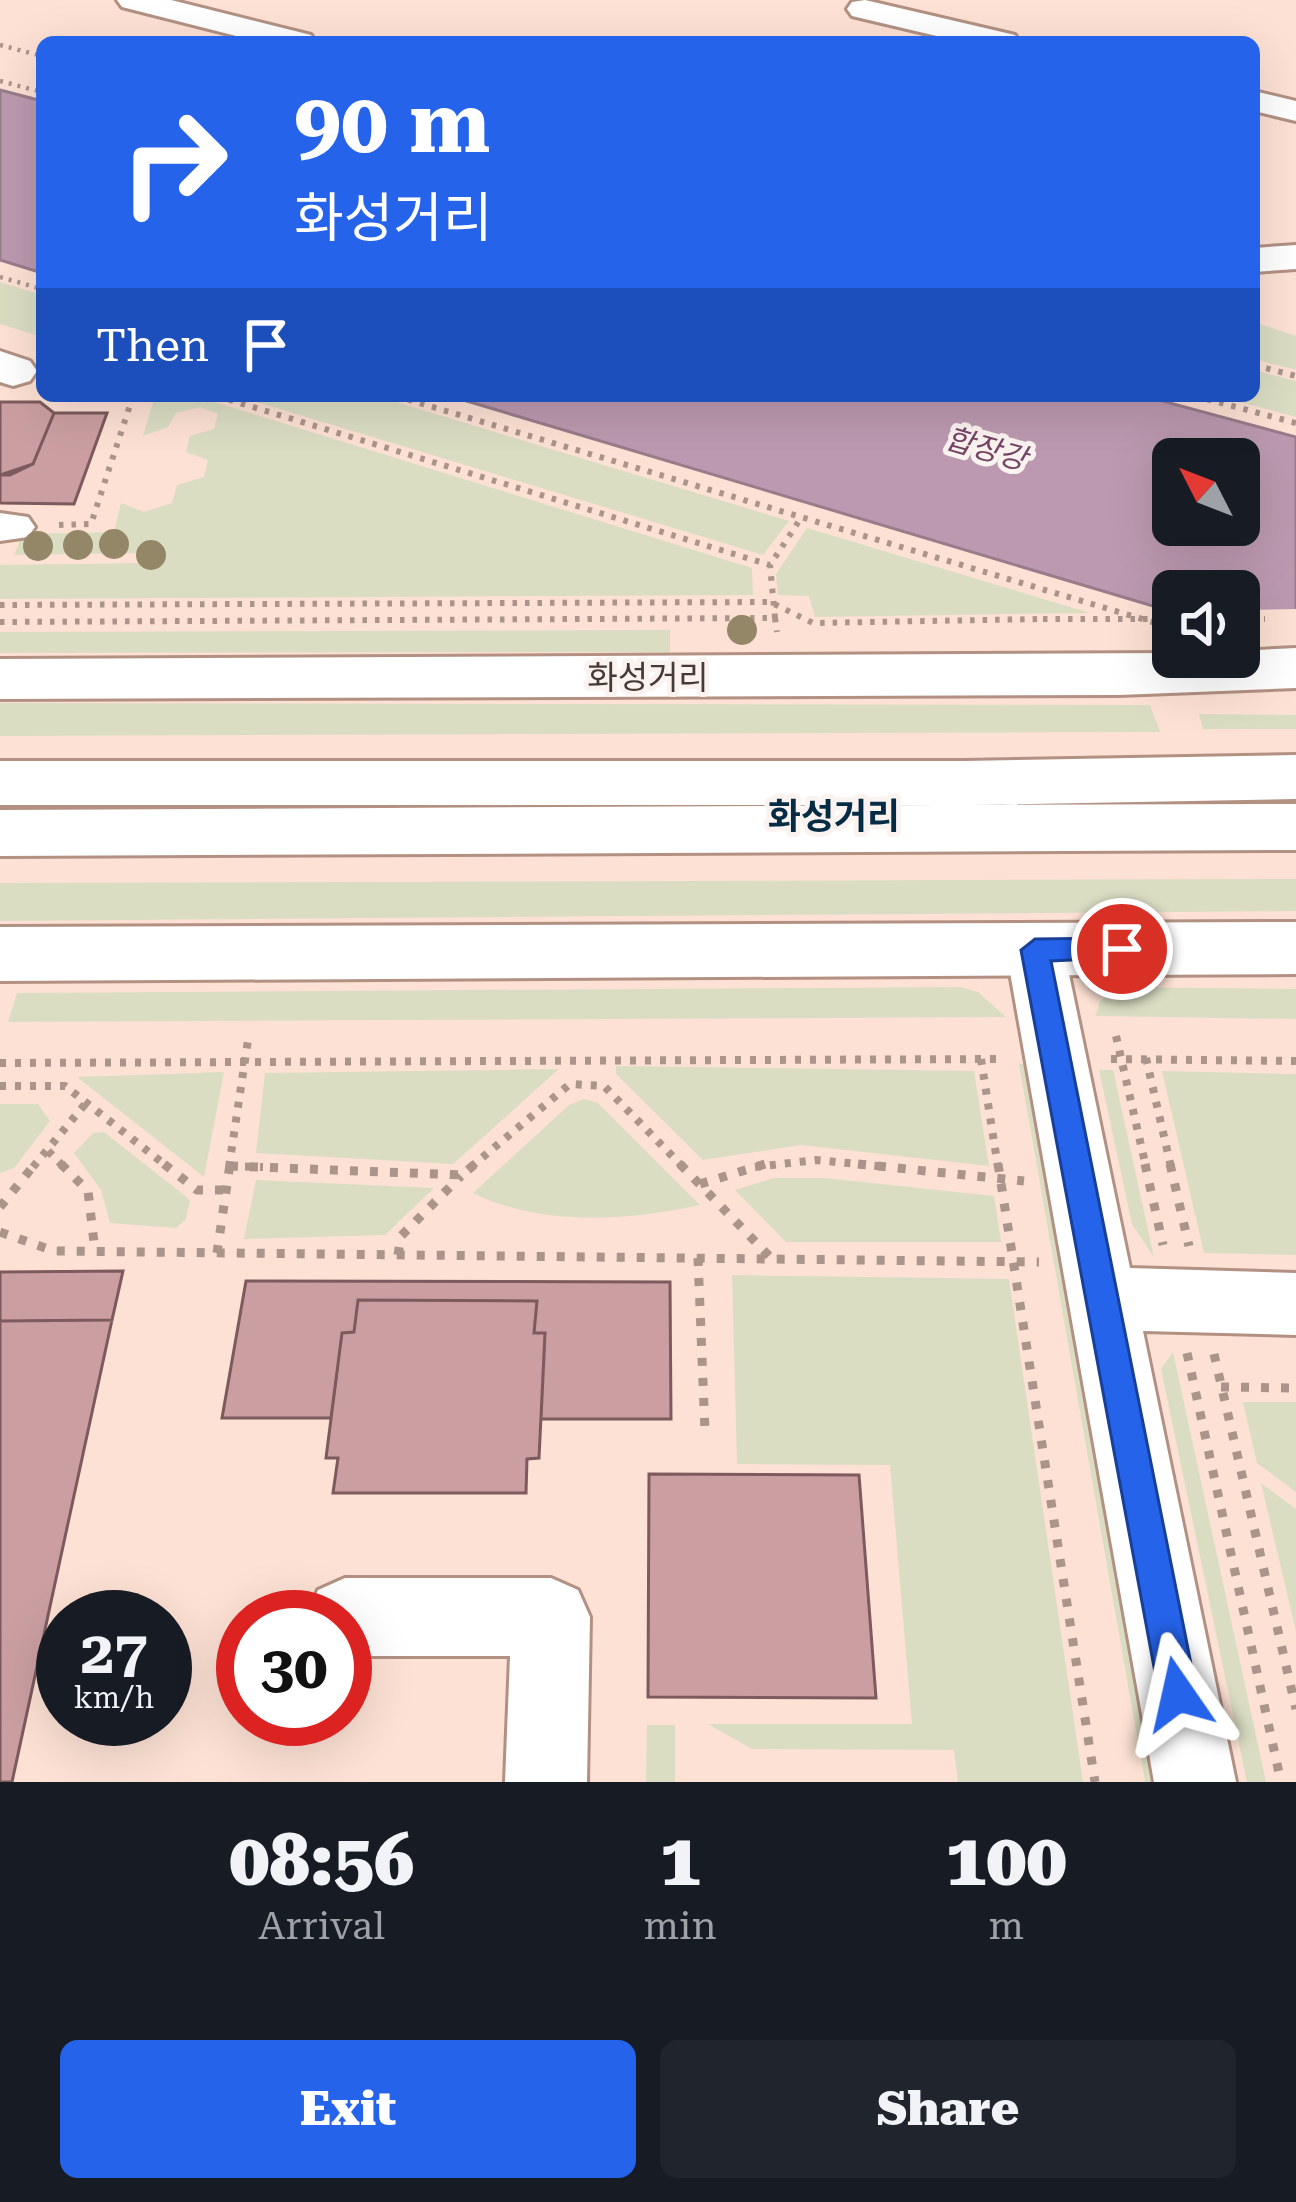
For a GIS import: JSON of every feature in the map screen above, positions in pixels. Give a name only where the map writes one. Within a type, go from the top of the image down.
[{"type":"main road","name":"화성거리","points":[[0,679],[1119,675],[1296,668]]},
{"type":"main road","points":[[0,783],[964,783],[1296,777]]},
{"type":"main road","points":[[0,833],[1296,826]]},
{"type":"main road","points":[[0,954],[1296,948]]},
{"type":"street","points":[[133,0],[275,36]]},
{"type":"street","points":[[863,9],[978,36]]},
{"type":"street","points":[[1260,102],[1296,111]]},
{"type":"street","points":[[1260,260],[1296,257]]},
{"type":"street","points":[[1035,950],[1097,1051],[1101,1298],[1195,1782]]},
{"type":"street","points":[[1101,1298],[1296,1304]]},
{"type":"street","points":[[372,1618],[551,1617],[546,1782]]},
{"type":"path","points":[[0,45],[36,54]]},
{"type":"path","points":[[0,81],[36,90]]},
{"type":"path","points":[[0,277],[36,288]]},
{"type":"path","points":[[1260,367],[1296,376]]},
{"type":"path","points":[[6,527],[91,524],[131,402]]},
{"type":"path","points":[[237,402],[770,565]]},
{"type":"path","points":[[416,402],[1152,618]]},
{"type":"path","points":[[1217,402],[1296,423]]},
{"type":"path","points":[[778,634],[770,602],[770,565],[801,518]]},
{"type":"path","points":[[0,605],[770,602],[813,623],[1043,619],[1152,623]]},
{"type":"path","points":[[0,622],[775,618]]},
{"type":"path","points":[[966,632],[1048,629]]},
{"type":"path","points":[[801,634],[942,633]]},
{"type":"path","points":[[217,1252],[248,1040]]},
{"type":"path","points":[[1097,1051],[1221,1387],[1296,1709]]},
{"type":"path","points":[[0,1063],[981,1059],[1097,1051],[1145,1058],[1296,1060]]},
{"type":"path","points":[[1145,1058],[1281,1782]]},
{"type":"path","points":[[981,1059],[1095,1782]]},
{"type":"path","points":[[398,1255],[400,1236],[462,1175],[570,1084],[604,1086],[772,1259]]},
{"type":"path","points":[[0,1086],[65,1086],[197,1190],[227,1190]]},
{"type":"path","points":[[0,1207],[86,1103]]},
{"type":"path","points":[[48,1151],[88,1191],[95,1251]]},
{"type":"path","points":[[700,1184],[766,1164],[816,1160],[1025,1181]]},
{"type":"path","points":[[230,1166],[462,1175]]},
{"type":"path","points":[[0,1232],[54,1251],[1039,1262]]},
{"type":"path","points":[[698,1258],[704,1432]]},
{"type":"path","points":[[1221,1387],[1296,1388]]},
{"type":"green space","points":[[0,282],[36,293],[36,335],[0,324]]},
{"type":"green space","points":[[1260,324],[1296,336],[1296,370],[1260,361]]},
{"type":"green space","points":[[1260,372],[1296,381],[1296,417],[1240,402],[1260,402]]},
{"type":"green space","points":[[153,402],[214,402],[752,568],[753,595],[0,599],[0,565],[141,563],[142,553],[14,555],[23,534],[114,532],[121,503],[144,512],[172,503],[177,485],[204,477],[208,460],[186,452],[190,436],[214,429],[218,414],[200,407],[176,413],[168,427],[143,436]]},
{"type":"green space","points":[[257,402],[396,402],[789,521],[763,555]]},
{"type":"green space","points":[[807,528],[1090,613],[815,617],[809,596],[778,595],[776,574]]},
{"type":"green space","points":[[670,630],[670,652],[0,653],[0,632]]},
{"type":"green space","points":[[0,703],[1150,705],[1160,732],[0,736]]},
{"type":"green space","points":[[1199,714],[1296,715],[1296,729],[1203,729]]},
{"type":"green space","points":[[1296,879],[1296,911],[0,921],[0,883]]},
{"type":"green space","points":[[960,987],[978,992],[1006,1017],[8,1022],[17,993]]},
{"type":"green space","points":[[1122,987],[1296,989],[1296,1019],[1095,1016],[1100,1001]]},
{"type":"green space","points":[[1019,1064],[1034,1064],[1165,1782],[1145,1782]]},
{"type":"green space","points":[[616,1066],[974,1071],[989,1166],[801,1145],[703,1160],[616,1074]]},
{"type":"green space","points":[[559,1069],[453,1164],[256,1153],[265,1073]]},
{"type":"green space","points":[[1099,1070],[1113,1070],[1154,1257],[1132,1224]]},
{"type":"green space","points":[[1162,1071],[1296,1074],[1296,1255],[1204,1253]]},
{"type":"green space","points":[[224,1072],[204,1177],[77,1077]]},
{"type":"green space","points":[[584,1099],[598,1103],[700,1205],[585,1218],[527,1211],[473,1193],[569,1105]]},
{"type":"green space","points":[[0,1104],[38,1104],[50,1121],[14,1168],[0,1173]]},
{"type":"green space","points":[[104,1132],[190,1201],[186,1219],[176,1228],[110,1223],[101,1190],[74,1153],[93,1133]]},
{"type":"green space","points":[[774,1178],[825,1178],[994,1196],[1001,1242],[786,1242],[735,1190]]},
{"type":"green space","points":[[256,1180],[434,1188],[385,1235],[244,1239]]},
{"type":"green space","points":[[732,1275],[1009,1279],[1083,1782],[958,1782],[954,1750],[752,1749],[708,1724],[912,1724],[890,1465],[737,1464]]},
{"type":"green space","points":[[1173,1352],[1266,1782],[1247,1782],[1161,1369]]},
{"type":"green space","points":[[1243,1402],[1296,1402],[1296,1492],[1257,1463]]},
{"type":"green space","points":[[1261,1483],[1296,1509],[1296,1631]]},
{"type":"green space","points":[[647,1725],[675,1725],[675,1782],[646,1782]]},
{"type":"water","points":[[0,90],[36,99],[36,271],[0,260]]},
{"type":"water","name":"합장강","points":[[470,402],[1166,402],[1296,437],[1296,648],[1260,637],[1260,570],[1152,570],[1152,606]]},
{"type":"pier","points":[[1296,609],[1296,654],[1260,644],[1260,610]]},
{"type":"building","points":[[0,402],[40,402],[54,413],[33,464],[10,475],[0,475]]},
{"type":"building","points":[[54,413],[107,413],[74,504],[0,503],[0,475],[33,464]]},
{"type":"building","points":[[123,1271],[112,1320],[0,1321],[0,1272]]},
{"type":"building","points":[[246,1281],[670,1282],[671,1419],[541,1419],[545,1333],[534,1333],[537,1301],[358,1300],[354,1332],[342,1333],[331,1418],[222,1418]]},
{"type":"building","points":[[358,1300],[537,1301],[534,1333],[545,1333],[539,1458],[527,1459],[526,1493],[333,1493],[338,1458],[326,1458],[342,1333],[354,1332]]},
{"type":"building","points":[[112,1320],[54,1590],[36,1590],[36,1671],[12,1782],[0,1782],[0,1321]]},
{"type":"building","points":[[649,1474],[859,1475],[876,1698],[648,1697]]},
{"type":"district","name":"화성거리","points":[[834,816]]},
{"type":"route","points":[[1122,949],[1035,950],[1178,1694]]}]
